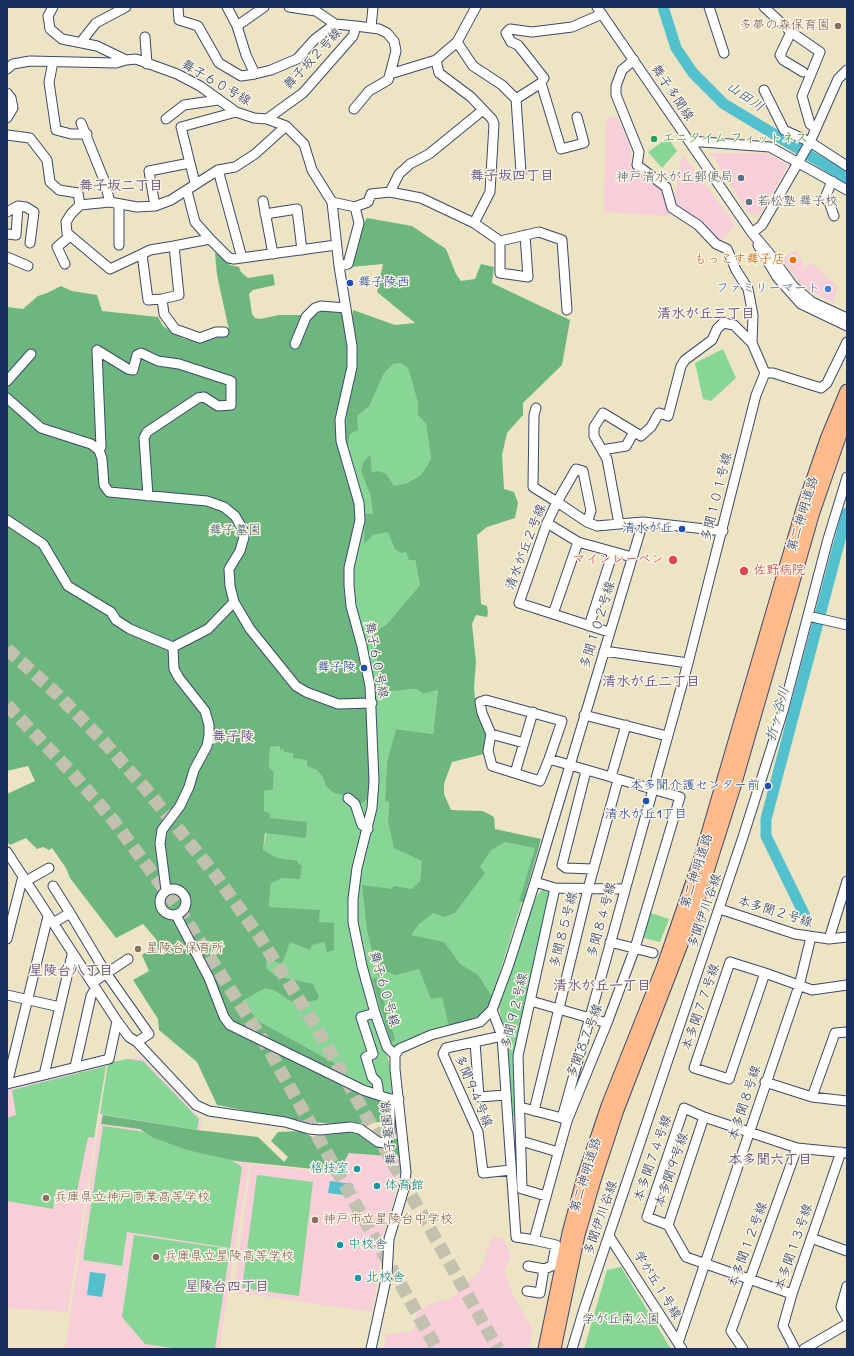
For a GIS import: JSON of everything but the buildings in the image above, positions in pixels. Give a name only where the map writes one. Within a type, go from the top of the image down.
[{"type":"highway","name":"第二神明道路","points":[[545,1349],[569,1233],[584,1177],[608,1106],[665,961],[698,867],[806,502],[827,439],[847,391]]},
{"type":"highway","name":"第二神明道路","points":[[554,1349],[578,1235],[594,1180],[617,1110],[697,903],[734,786],[815,505],[847,414]]},
{"type":"street","name":"舞子６０号線","points":[[53,7],[48,16],[50,29],[62,38],[97,46],[126,60],[136,59],[177,74],[200,86],[236,112],[254,118],[267,119],[286,126],[304,144],[312,170],[332,202],[336,245],[352,346],[352,367],[340,420],[341,441],[359,503],[360,520],[349,568],[348,585],[351,606],[362,646],[372,703],[374,782],[372,808],[368,829],[357,868],[352,899],[353,922],[362,966],[375,1013],[388,1047],[395,1055]]},
{"type":"street","points":[[81,42],[96,23],[126,7]]},
{"type":"street","points":[[178,7],[179,20],[198,26],[219,63],[241,76],[256,74],[246,55],[236,26],[227,7]]},
{"type":"street","points":[[236,26],[264,7]]},
{"type":"street","points":[[289,7],[316,11],[335,24]]},
{"type":"street","points":[[371,27],[373,7]]},
{"type":"street","points":[[390,74],[436,60],[457,42],[476,7]]},
{"type":"street","points":[[709,7],[724,53]]},
{"type":"street","points":[[764,7],[791,32],[820,52],[802,96],[810,124],[815,128]]},
{"type":"street","points":[[577,116],[584,143],[561,149],[543,81],[518,45],[511,42],[506,33],[510,29],[532,32],[572,27],[599,11]]},
{"type":"street","name":"舞子多聞線","points":[[599,11],[752,233],[769,253],[793,286],[812,302],[847,318]]},
{"type":"street","name":"舞子坂２号線","points":[[256,74],[297,59],[315,39],[335,24],[356,26],[353,36],[303,93],[267,119]]},
{"type":"street","points":[[354,109],[369,91],[388,80],[396,51],[394,41],[387,34],[371,27],[356,26]]},
{"type":"street","points":[[791,32],[780,55],[783,60],[803,72]]},
{"type":"street","points":[[145,37],[147,64]]},
{"type":"street","points":[[457,42],[473,66],[502,85],[516,99],[520,172]]},
{"type":"street","points":[[7,69],[13,64],[30,61],[116,63],[126,60]]},
{"type":"street","points":[[436,60],[439,73],[471,97],[492,119],[494,124],[490,192],[474,223]]},
{"type":"street","points":[[634,60],[622,70],[616,86],[616,95],[639,152],[637,165],[666,187],[672,208],[698,225],[716,244],[727,249],[736,270],[748,289],[753,316],[752,342]]},
{"type":"street","points":[[53,62],[49,82],[56,130],[71,134],[87,134]]},
{"type":"street","points":[[752,233],[762,225],[810,142],[838,79],[847,70]]},
{"type":"street","points":[[516,99],[543,81]]},
{"type":"street","points":[[764,90],[784,130],[810,142],[847,166]]},
{"type":"street","points":[[7,93],[11,98],[13,108],[7,118]]},
{"type":"street","points":[[166,119],[184,105],[218,100]]},
{"type":"street","points":[[390,192],[399,174],[410,164],[429,154],[483,110]]},
{"type":"street","points":[[195,184],[181,127],[236,112]]},
{"type":"street","points":[[81,123],[87,134],[104,180],[110,202]]},
{"type":"street","points":[[210,239],[150,250],[110,269],[67,233],[66,222],[80,204],[110,202],[138,207],[155,206],[172,200],[218,170],[235,167],[255,154],[286,126]]},
{"type":"street","points":[[7,135],[30,138],[47,160],[50,182],[59,190],[78,194],[80,204]]},
{"type":"street","points":[[688,141],[770,147],[847,190]]},
{"type":"street","points":[[155,206],[148,166],[190,163]]},
{"type":"street","points":[[218,170],[242,258]]},
{"type":"street","points":[[832,181],[825,198],[829,202],[834,216]]},
{"type":"street","points":[[187,190],[195,222],[229,258],[242,258],[336,245]]},
{"type":"street","points":[[332,202],[355,207],[368,202],[371,194],[390,192],[421,198],[474,223],[500,241],[539,232],[562,240],[567,310]]},
{"type":"street","points":[[263,201],[273,254]]},
{"type":"street","points":[[119,204],[119,244]]},
{"type":"street","points":[[7,212],[18,206],[26,207],[34,212],[30,243]]},
{"type":"street","points":[[7,234],[16,235],[18,206]]},
{"type":"street","points":[[339,266],[348,264],[354,243],[359,223],[355,207]]},
{"type":"street","points":[[265,214],[297,209],[302,250]]},
{"type":"street","name":"舞子多聞線","points":[[752,233],[764,257],[790,293],[801,304],[847,326]]},
{"type":"street","points":[[500,241],[500,273],[528,277],[525,235]]},
{"type":"street","points":[[65,264],[57,247],[70,236]]},
{"type":"street","points":[[142,254],[148,300],[162,299],[179,295],[174,246]]},
{"type":"street","points":[[7,257],[28,266]]},
{"type":"street","points":[[162,299],[164,314],[175,329],[200,338],[216,332],[224,332]]},
{"type":"street","points":[[295,344],[306,317],[315,308],[321,306],[346,308]]},
{"type":"street","points":[[602,450],[626,446],[637,434],[651,427],[659,413],[668,416],[681,366],[685,360],[712,340],[717,329],[723,323],[734,325],[752,342],[765,373],[773,373],[821,388],[827,383],[847,342]]},
{"type":"street","points":[[99,450],[101,447],[97,350],[128,369],[133,370],[137,355],[141,353],[158,361],[179,364],[231,381],[231,406],[218,406],[204,397],[198,398],[147,432],[144,438],[148,496]]},
{"type":"street","points":[[7,381],[31,354]]},
{"type":"street","name":"多聞１０１号線","points":[[667,736],[688,662],[756,395],[765,373]]},
{"type":"street","points":[[7,398],[42,428],[91,444],[99,450],[102,459],[104,485],[109,492],[218,503],[235,516],[242,528],[244,538],[240,551],[230,569],[230,586],[234,602],[250,629],[296,686],[313,696],[338,704],[372,703]]},
{"type":"street","points":[[536,408],[534,415],[534,487],[587,522],[597,526],[643,522],[722,531]]},
{"type":"street","points":[[619,524],[607,459],[594,436],[594,427],[603,413],[637,434]]},
{"type":"street","name":"清水が丘２号線","points":[[587,522],[591,511],[583,471],[576,469],[547,523],[519,603],[609,632]]},
{"type":"street","name":"多聞伊川谷線","points":[[572,1349],[584,1309],[720,909],[812,617],[847,477]]},
{"type":"street","points":[[7,520],[43,544],[68,586],[111,612],[116,620],[130,629],[173,646],[208,629],[234,602]]},
{"type":"street","name":"多聞１０２号線","points":[[569,765],[643,522]]},
{"type":"street","points":[[547,523],[578,542],[632,557]]},
{"type":"street","points":[[553,614],[578,542]]},
{"type":"street","points":[[589,626],[613,552]]},
{"type":"street","points":[[812,617],[847,626]]},
{"type":"street","points":[[166,890],[160,842],[162,830],[180,806],[209,736],[209,725],[205,710],[179,678],[174,669],[173,646]]},
{"type":"street","points":[[604,651],[688,662]]},
{"type":"street","points":[[486,700],[533,712],[562,721],[540,781],[492,766],[488,751],[491,734],[482,713],[480,702],[486,700]]},
{"type":"street","points":[[515,773],[533,712]]},
{"type":"street","points":[[584,715],[667,736]]},
{"type":"street","name":"多聞８５号線","points":[[534,1111],[593,869],[626,725]]},
{"type":"street","points":[[491,734],[524,743]]},
{"type":"street","name":"多聞８４号線","points":[[534,1240],[558,1152],[564,1120],[590,1017],[667,736]]},
{"type":"street","points":[[549,759],[652,789]]},
{"type":"street","points":[[395,1055],[399,1049],[432,1035],[480,1022],[492,1010],[509,964],[535,882],[569,765]]},
{"type":"street","points":[[586,770],[562,865],[566,868],[593,869]]},
{"type":"street","name":"多聞８７号線","points":[[564,1120],[607,1023],[635,948],[680,797],[652,789]]},
{"type":"street","points":[[348,798],[358,809],[358,816],[362,825],[368,829]]},
{"type":"street","points":[[358,809],[372,808]]},
{"type":"street","points":[[7,852],[117,1022],[129,1037],[137,1042],[196,1105],[209,1110],[285,1122],[309,1129],[320,1130],[350,1127],[360,1129],[378,1142],[385,1144],[390,1133],[395,1099],[363,1090],[230,1024],[224,1017],[209,978],[176,915]]},
{"type":"street","points":[[24,879],[49,868]]},
{"type":"street","points":[[7,938],[24,879]]},
{"type":"street","points":[[829,939],[847,881]]},
{"type":"street","points":[[535,882],[555,888],[624,889]]},
{"type":"street","points":[[53,886],[106,973],[148,1034],[137,1042]]},
{"type":"street","name":"多聞９２号線","points":[[546,1196],[522,1189],[518,1056],[555,888]]},
{"type":"street","points":[[178,889],[186,898],[185,909],[176,915],[169,915],[161,907],[161,896],[166,890],[178,889]]},
{"type":"street","name":"本多聞２号線","points":[[720,909],[795,934],[829,939],[847,937]]},
{"type":"street","points":[[50,920],[70,913]]},
{"type":"street","points":[[50,920],[27,1000],[7,1084],[109,1059],[117,1022]]},
{"type":"street","name":"本多聞８号線","points":[[680,1346],[704,1263],[799,986],[811,937]]},
{"type":"street","points":[[610,942],[653,953]]},
{"type":"street","points":[[44,1075],[72,954]]},
{"type":"street","points":[[75,1067],[94,986],[106,973],[128,959]]},
{"type":"street","name":"本多聞７７号線","points":[[765,973],[729,1080],[694,1068],[730,962],[765,973],[812,990],[847,985]]},
{"type":"street","points":[[7,995],[60,1008]]},
{"type":"street","points":[[531,1001],[607,1023]]},
{"type":"street","points":[[492,1010],[502,1036],[516,1237],[556,1245],[552,1266],[544,1269],[528,1266]]},
{"type":"street","points":[[375,1013],[361,1017],[373,1054],[366,1057],[372,1077],[377,1082],[379,1095]]},
{"type":"street","points":[[812,1097],[835,1033],[847,1032]]},
{"type":"street","name":"多聞９４号線","points":[[502,1036],[446,1048],[443,1054],[478,1132],[483,1173],[511,1170]]},
{"type":"street","points":[[474,1042],[479,1097],[506,1095]]},
{"type":"street","name":"舞子墓園線","points":[[370,1349],[387,1275],[390,1239],[404,1189],[406,1172],[395,1099],[395,1055]]},
{"type":"street","points":[[765,1082],[812,1097],[847,1101]]},
{"type":"street","points":[[520,1107],[564,1120]]},
{"type":"street","name":"本多聞７４号線","points":[[668,1225],[647,1217],[684,1108],[704,1117]]},
{"type":"street","points":[[704,1117],[796,1148],[844,1152]]},
{"type":"street","name":"本多聞９号線","points":[[704,1117],[668,1225],[686,1257],[792,1294]]},
{"type":"street","points":[[521,1141],[558,1152]]},
{"type":"street","name":"本多聞１２号線","points":[[743,1349],[731,1331],[796,1148]]},
{"type":"street","name":"本多聞１３号線","points":[[795,1349],[783,1326],[811,1238],[844,1152]]},
{"type":"street","name":"学が丘１号線","points":[[609,1236],[680,1346]]},
{"type":"street","points":[[811,1238],[847,1251]]},
{"type":"street","points":[[527,1291],[540,1293],[544,1269]]},
{"type":"street","points":[[847,1286],[840,1308],[847,1318]]},
{"type":"street","points":[[804,1349],[847,1324]]},
{"type":"shaded area","points":[[617,116],[630,147],[631,170],[663,191],[670,216],[604,212],[606,119]]},
{"type":"shaded area","points":[[711,153],[767,153],[788,165],[759,216],[748,213]]},
{"type":"shaded area","points":[[682,154],[735,224],[722,241],[674,205]]},
{"type":"shaded area","points":[[797,250],[803,264],[803,271],[810,262],[838,286],[833,303],[806,288],[796,279],[799,274],[796,278],[781,258]]},
{"type":"shaded area","name":"兵庫県立星陵高等学校","points":[[141,1056],[202,1119],[199,1135],[249,1164],[219,1349],[65,1349],[108,1063]]},
{"type":"shaded area","name":"兵庫県立神戸商業高等学校","points":[[106,1064],[68,1312],[7,1308],[7,1088]]},
{"type":"shaded area","name":"神戸市立星陵台中学校","points":[[337,1149],[400,1157],[394,1198],[381,1242],[379,1271],[372,1312],[234,1292],[251,1164],[333,1173]]},
{"type":"shaded area","points":[[493,1236],[504,1239],[511,1256],[504,1271],[514,1296],[532,1329],[529,1349],[384,1349],[386,1335],[414,1330],[417,1313],[424,1307],[443,1299],[447,1302],[479,1272]]},
{"type":"green space","points":[[668,138],[677,151],[662,168],[648,152]]},
{"type":"green space","points":[[367,218],[412,226],[446,249],[456,274],[461,281],[475,279],[481,264],[494,267],[492,283],[570,320],[562,365],[523,403],[523,415],[507,433],[502,455],[504,489],[514,492],[518,503],[515,518],[487,527],[477,535],[481,604],[487,606],[488,613],[487,617],[476,615],[472,624],[476,662],[474,688],[476,709],[487,735],[484,754],[452,762],[444,784],[444,794],[451,810],[483,811],[494,817],[495,829],[541,839],[523,902],[519,902],[535,848],[505,842],[491,850],[480,867],[485,873],[455,913],[444,917],[433,913],[419,924],[411,935],[444,942],[460,964],[478,975],[492,997],[485,1011],[478,1017],[449,1026],[442,997],[431,999],[419,969],[395,975],[388,972],[378,975],[367,930],[362,885],[392,889],[394,886],[412,889],[420,881],[422,861],[394,848],[388,821],[389,802],[385,801],[387,761],[396,729],[433,734],[438,690],[423,694],[417,689],[390,691],[382,681],[374,647],[373,633],[387,624],[420,585],[415,560],[409,560],[406,552],[401,553],[395,549],[388,532],[373,535],[364,544],[365,514],[373,514],[371,496],[361,471],[364,461],[370,455],[372,472],[379,471],[386,474],[394,486],[405,484],[421,475],[431,459],[426,424],[418,415],[418,403],[408,368],[400,363],[393,364],[384,373],[369,406],[357,416],[358,430],[350,434],[348,444],[345,444],[353,310],[395,325],[415,323],[377,292],[383,264],[350,267],[356,235]]},
{"type":"green space","name":"舞子墓園","points":[[215,253],[220,255],[230,265],[239,267],[241,272],[248,278],[273,274],[275,285],[253,290],[249,294],[252,314],[255,318],[260,319],[279,315],[304,315],[320,308],[345,311],[350,353],[337,430],[355,503],[356,519],[346,603],[349,619],[352,619],[368,693],[370,798],[362,803],[357,802],[348,796],[334,793],[326,786],[323,777],[317,770],[307,766],[307,760],[293,758],[293,753],[284,752],[284,749],[280,750],[280,746],[270,747],[269,767],[274,772],[273,790],[264,791],[264,811],[270,813],[270,818],[307,822],[306,838],[265,833],[263,850],[277,858],[298,861],[298,864],[302,865],[300,879],[282,878],[271,883],[269,907],[320,910],[319,922],[334,923],[334,950],[327,952],[324,942],[312,945],[310,950],[290,942],[282,964],[266,958],[267,969],[275,976],[313,984],[319,997],[317,1000],[295,1004],[274,990],[265,988],[242,1001],[258,1021],[334,1063],[342,1084],[388,1104],[389,1131],[384,1138],[382,1136],[381,1122],[333,1124],[294,1120],[217,1105],[197,1062],[159,1030],[158,1019],[133,980],[149,971],[142,955],[158,944],[156,939],[143,924],[116,938],[70,878],[66,868],[52,848],[49,850],[43,847],[37,849],[26,838],[10,845],[7,841],[7,794],[35,781],[28,766],[7,771],[7,307],[23,309],[38,296],[61,286],[72,291],[97,295],[102,311],[158,317],[163,326],[184,339],[210,340],[219,337],[229,330],[217,275]]},
{"type":"green space","name":"舞子墓園","points":[[135,341],[326,346],[400,363],[408,368],[418,403],[418,415],[426,424],[431,459],[421,475],[405,484],[406,552],[415,560],[420,585],[387,624],[373,633],[382,681],[403,690],[417,689],[423,694],[438,690],[433,734],[396,729],[387,761],[385,801],[389,801],[388,821],[539,847],[492,997],[485,1011],[478,1017],[420,1035],[385,1050],[390,1065],[392,1093],[388,1104],[176,1012],[267,969],[266,960],[271,938],[287,909],[269,907],[271,883],[263,850],[270,813],[264,811],[264,791],[273,790],[274,772],[269,767],[270,747],[7,374]]},
{"type":"green space","points":[[723,349],[736,378],[711,401],[703,399],[695,363]]},
{"type":"green space","points":[[542,890],[552,891],[528,997],[517,1115],[511,1116],[506,1041],[499,1007],[530,911],[538,894]]},
{"type":"green space","points":[[648,912],[669,919],[660,942],[640,937]]},
{"type":"green space","points":[[377,978],[395,1040],[391,1042],[372,979]]},
{"type":"green space","points":[[127,1059],[143,1061],[199,1119],[197,1130],[100,1114],[108,1063]]},
{"type":"green space","points":[[106,1066],[94,1138],[88,1137],[77,1191],[56,1189],[53,1209],[7,1201],[7,1118],[16,1115],[12,1090]]},
{"type":"green space","points":[[103,1115],[197,1130],[258,1137],[284,1162],[288,1157],[271,1141],[278,1132],[301,1131],[312,1137],[355,1131],[386,1145],[394,1138],[399,1140],[400,1157],[349,1153],[342,1166],[333,1171],[236,1161],[187,1150],[154,1138],[140,1129],[101,1124]]},
{"type":"green space","points":[[103,1126],[202,1140],[242,1167],[230,1248],[127,1232],[122,1266],[83,1260]]},
{"type":"green space","points":[[257,1175],[313,1182],[299,1296],[242,1288]]},
{"type":"green space","points":[[134,1235],[230,1249],[215,1349],[179,1349],[145,1344],[122,1317]]},
{"type":"green space","name":"学が丘南公園","points":[[621,1267],[671,1349],[584,1349],[607,1270]]},
{"type":"water","points":[[330,1181],[353,1184],[351,1196],[328,1193]]},
{"type":"water","points":[[90,1272],[106,1274],[102,1297],[87,1295]]},
{"type":"waterway","name":"山田川","points":[[663,7],[676,48],[693,73],[724,104],[847,178]]},
{"type":"waterway","name":"折ヶ谷川","points":[[806,918],[766,836],[766,819],[847,513]]},
{"type":"tunnel","points":[[7,649],[57,694],[103,741],[145,788],[214,873],[261,939],[315,1025],[498,1349]]},
{"type":"tunnel","points":[[7,705],[72,773],[113,820],[179,909],[269,1050],[437,1349]]},
{"type":"place","name":"多夢の森保育園","points":[[838,26]]},
{"type":"place","name":"エニタイム フィットネス","points":[[654,139]]},
{"type":"place","name":"神戸清水が丘郵便局","points":[[741,178]]},
{"type":"place","name":"若松塾 舞子校","points":[[749,202]]},
{"type":"place","name":"もっこす舞子店","points":[[793,260]]},
{"type":"place","name":"舞子陵西","points":[[350,283]]},
{"type":"place","name":"ファミリーマート","points":[[828,289]]},
{"type":"place","name":"清水が丘","points":[[682,529]]},
{"type":"place","name":"マインレーベン","points":[[673,560]]},
{"type":"place","name":"佐野病院","points":[[744,571]]},
{"type":"place","name":"舞子陵","points":[[364,668]]},
{"type":"place","name":"本多聞介護センター前","points":[[768,786]]},
{"type":"place","name":"清水が丘1丁目","points":[[646,801]]},
{"type":"place","name":"星陵台保育所","points":[[138,949]]},
{"type":"place","name":"格技室","points":[[357,1169]]},
{"type":"place","name":"体育館","points":[[377,1186]]},
{"type":"place","name":"兵庫県立神戸商業高等学校","points":[[46,1198]]},
{"type":"place","name":"神戸市立星陵台中学校","points":[[315,1220]]},
{"type":"place","name":"中校舎","points":[[340,1245]]},
{"type":"place","name":"兵庫県立星陵高等学校","points":[[156,1257]]},
{"type":"place","name":"北校舎","points":[[358,1278]]},
{"type":"district","name":"舞子坂四丁目","points":[[512,176]]},
{"type":"district","name":"舞子坂二丁目","points":[[121,186]]},
{"type":"district","name":"清水が丘三丁目","points":[[706,314]]},
{"type":"district","name":"清水が丘二丁目","points":[[651,682]]},
{"type":"district","name":"舞子陵","points":[[233,737]]},
{"type":"district","name":"星陵台八丁目","points":[[71,971]]},
{"type":"district","name":"清水が丘一丁目","points":[[602,986]]},
{"type":"district","name":"本多聞六丁目","points":[[770,1160]]},
{"type":"district","name":"星陵台四丁目","points":[[227,1287]]}]
